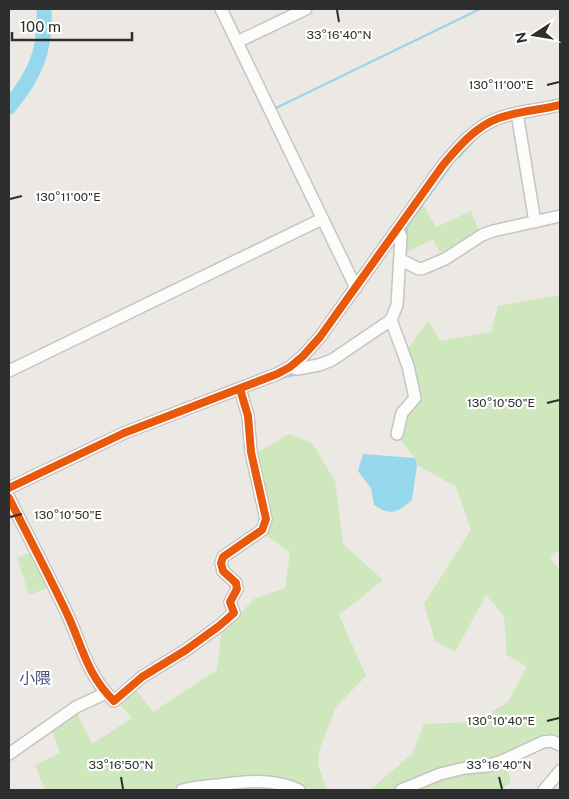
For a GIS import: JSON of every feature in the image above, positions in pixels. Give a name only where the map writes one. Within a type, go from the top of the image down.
[{"type":"street","points":[[221,9],[356,288]]},
{"type":"street","points":[[237,42],[306,9]]},
{"type":"street","points":[[9,488],[124,433],[240,389],[290,367],[320,337],[443,165],[459,146],[491,121],[517,113],[560,105]]},
{"type":"street","points":[[517,113],[535,222]]},
{"type":"street","points":[[401,260],[419,269],[424,268],[445,259],[482,235],[560,216]]},
{"type":"street","points":[[9,370],[322,219]]},
{"type":"street","points":[[290,367],[304,368],[332,360],[391,320],[397,305],[401,260],[401,238],[398,230]]},
{"type":"street","points":[[391,320],[408,366],[416,398],[402,413],[397,434]]},
{"type":"street","points":[[9,498],[69,618],[86,662],[106,693],[114,701],[142,678],[186,650],[234,613],[230,602],[237,589],[236,583],[223,572],[221,563],[223,557],[262,530],[266,519],[251,452],[248,416],[240,389]]},
{"type":"street","points":[[9,754],[76,708],[106,693]]},
{"type":"street","points":[[400,790],[440,774],[465,768],[487,766],[502,761],[543,742],[552,741],[560,745]]},
{"type":"street","points":[[544,790],[560,771]]},
{"type":"street","points":[[182,790],[253,781],[272,782],[299,790]]},
{"type":"green space","points":[[422,203],[436,227],[471,211],[479,231],[440,253],[433,239],[399,256],[398,234]]},
{"type":"green space","points":[[560,295],[560,549],[550,558],[560,571],[560,739],[555,734],[504,757],[511,782],[501,790],[370,790],[412,754],[424,724],[475,722],[508,702],[527,667],[507,655],[504,616],[486,595],[455,652],[435,641],[424,604],[471,530],[456,487],[417,465],[415,458],[394,432],[417,394],[407,350],[428,321],[440,341],[491,332],[498,306]]},
{"type":"green space","points":[[289,434],[312,443],[335,481],[343,544],[383,580],[339,615],[366,676],[336,707],[319,751],[318,764],[326,790],[45,790],[35,765],[60,753],[51,727],[76,711],[92,744],[132,718],[119,703],[134,687],[153,712],[217,670],[222,628],[238,616],[254,599],[285,588],[290,552],[267,536],[265,501],[255,454]]},
{"type":"green space","points":[[36,550],[54,585],[29,595],[17,558]]},
{"type":"water","points":[[363,454],[415,458],[417,465],[412,500],[394,512],[385,511],[374,505],[371,488],[358,471]]},
{"type":"waterway","points":[[9,107],[26,84],[37,62],[43,38],[44,9]]},
{"type":"waterway","points":[[276,108],[480,9]]},
{"type":"waterway","points":[[459,157],[478,136]]},
{"type":"waterway","points":[[406,239],[407,226],[451,165]]},
{"type":"waterway","points":[[281,378],[297,374]]},
{"type":"cycle path","points":[[9,488],[124,433],[277,374],[290,367],[320,337],[443,165],[468,138],[483,126],[499,118],[560,105]]},
{"type":"cycle path","points":[[9,498],[62,603],[92,672],[105,692],[114,701],[142,677],[186,650],[234,613],[230,602],[237,589],[236,583],[223,571],[221,563],[223,557],[262,530],[266,519],[251,452],[248,416],[240,389]]},
{"type":"district","name":"小隈","points":[[35,678]]}]
